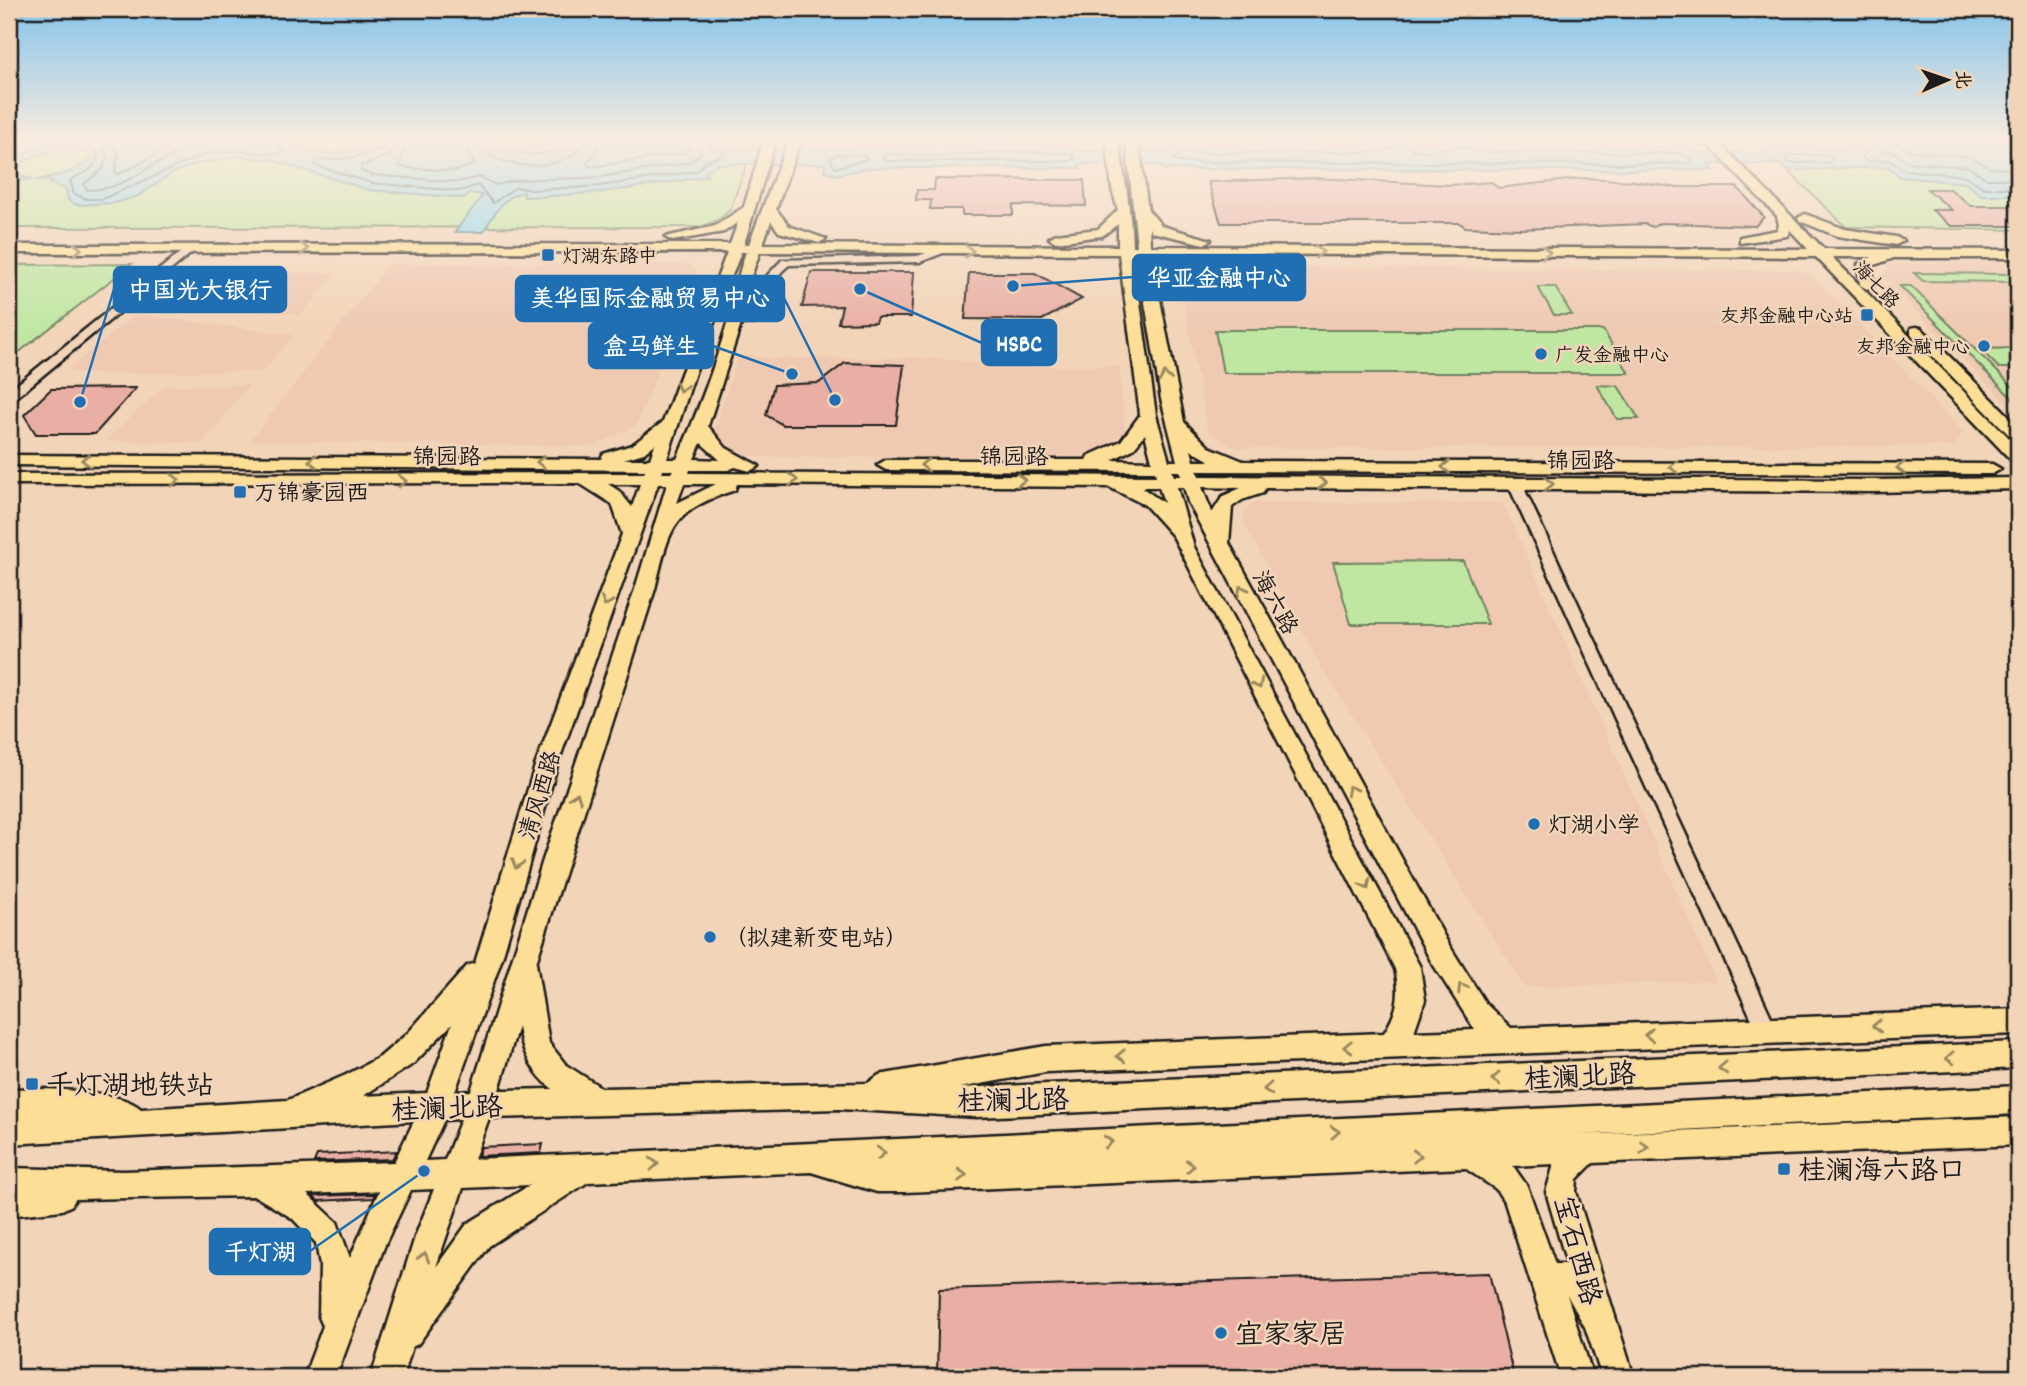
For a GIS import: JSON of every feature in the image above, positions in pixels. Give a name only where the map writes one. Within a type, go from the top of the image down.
[{"type":"main road","points":[[760,204],[760,209]]},
{"type":"main road","points":[[9,249],[190,250],[669,243],[719,229],[760,209],[763,204]]},
{"type":"main road","name":"海六路","points":[[1123,204],[1135,245],[1147,415],[1185,547],[1407,967],[1413,991],[1412,1011],[1392,1045]]},
{"type":"main road","name":"海六路","points":[[1135,245],[1141,204]]},
{"type":"main road","name":"海七路","points":[[1774,204],[1824,247],[1851,285],[2018,457]]},
{"type":"main road","points":[[1792,204],[1805,218],[1824,247],[1867,285],[2014,428]]},
{"type":"main road","points":[[760,209],[784,229],[817,244],[939,251],[1081,244],[1763,253],[1899,242],[2018,242]]},
{"type":"main road","name":"清风西路","points":[[387,1377],[430,1237],[480,1105],[525,955],[645,589],[659,532],[679,472],[700,426],[735,321],[746,244],[760,209]]},
{"type":"main road","points":[[9,236],[1050,245],[1102,232],[1125,211]]},
{"type":"main road","points":[[1142,211],[1157,229],[1206,246],[1745,240],[1912,254],[2018,254]]},
{"type":"main road","points":[[1745,240],[1782,233],[1787,225],[1782,212]]},
{"type":"main road","points":[[1805,218],[1842,233],[1899,242]]},
{"type":"main road","points":[[669,243],[712,270]]},
{"type":"main road","name":"清风西路","points":[[320,1377],[373,1236],[436,1106],[489,958],[546,766],[671,424],[712,270],[746,244]]},
{"type":"main road","points":[[742,282],[767,263],[817,244]]},
{"type":"main road","points":[[1050,245],[1099,259],[1139,285],[1167,262],[1206,246]]},
{"type":"main road","points":[[1763,253],[1814,264],[1851,285]]},
{"type":"main road","points":[[1867,285],[1863,270],[1868,261],[1912,254]]},
{"type":"main road","name":"海六路","points":[[1139,285],[1189,475],[1220,548],[1440,953],[1477,1013],[1505,1041]]},
{"type":"main road","points":[[1070,473],[1127,447],[1134,441],[1147,415]]},
{"type":"main road","points":[[1173,417],[1195,446],[1210,455],[1278,475]]},
{"type":"main road","points":[[1943,468],[1987,451],[1982,419]]},
{"type":"main road","points":[[9,460],[578,470],[638,449],[671,424]]},
{"type":"main road","points":[[700,426],[717,452],[750,473]]},
{"type":"main road","name":"锦园路","points":[[9,479],[486,481],[578,470],[1278,475],[2018,469]]},
{"type":"main road","points":[[578,470],[596,485],[620,498],[627,511],[631,536]]},
{"type":"main road","points":[[659,532],[671,517],[706,493],[750,473]]},
{"type":"main road","points":[[1070,473],[1148,497],[1161,508],[1185,547]]},
{"type":"main road","points":[[1220,548],[1219,518],[1222,507],[1230,498],[1278,475]]},
{"type":"main road","name":"锦园路","points":[[1278,475],[1515,484],[1873,486],[2018,482]]},
{"type":"main road","points":[[1957,483],[2018,497]]},
{"type":"main road","points":[[525,955],[535,1050],[547,1068],[567,1085],[602,1102]]},
{"type":"main road","points":[[285,1114],[372,1077],[399,1059],[447,1012],[489,958]]},
{"type":"main road","points":[[839,1095],[1046,1059],[2018,1022]]},
{"type":"main road","name":"桂澜北路","points":[[9,1130],[436,1106],[839,1095],[976,1103],[2018,1055]]},
{"type":"main road","name":"桂澜北路","points":[[9,1183],[124,1186],[455,1174],[2018,1100]]},
{"type":"main road","points":[[9,1104],[61,1102],[159,1122]]},
{"type":"main road","points":[[1967,1103],[2018,1114]]},
{"type":"main road","points":[[799,1157],[877,1177],[905,1177],[2018,1131]]},
{"type":"main road","name":"宝石西路","points":[[1587,1149],[1568,1165],[1561,1178],[1560,1192],[1618,1377]]},
{"type":"main road","name":"宝石西路","points":[[1469,1154],[1506,1179],[1517,1196],[1546,1280],[1575,1279],[1598,1320]]},
{"type":"main road","points":[[397,1346],[478,1235],[586,1167]]},
{"type":"main road","points":[[255,1181],[297,1203],[319,1222],[332,1241],[338,1267],[333,1338]]},
{"type":"main road","points":[[9,1201],[124,1186]]},
{"type":"main road","points":[[1546,1280],[1577,1377]]},
{"type":"street","points":[[9,397],[190,250]]},
{"type":"street","points":[[735,321],[752,321],[765,283],[773,270],[786,262],[920,259],[939,251]]},
{"type":"street","points":[[1515,484],[1767,1030]]},
{"type":"shaded area","name":"友邦金融中心","points":[[2018,262],[2018,415],[1882,276],[1890,264]]},
{"type":"shaded area","points":[[389,264],[690,264],[698,273],[636,425],[594,446],[250,441]]},
{"type":"shaded area","name":"广发金融中心","points":[[1199,267],[1796,270],[1813,276],[1963,432],[1954,446],[1238,448],[1208,432],[1179,277]]},
{"type":"shaded area","points":[[217,271],[336,273],[301,315],[183,301]]},
{"type":"shaded area","points":[[136,314],[294,335],[263,371],[78,374],[69,369]]},
{"type":"shaded area","points":[[748,355],[765,358],[930,358],[1012,366],[1119,366],[1125,431],[1093,456],[761,457],[728,451],[712,438],[737,360]]},
{"type":"shaded area","points":[[249,385],[203,443],[105,441],[165,386]]},
{"type":"shaded area","name":"灯湖小学","points":[[1254,503],[1503,503],[1716,981],[1525,987],[1322,668],[1244,523],[1244,511]]},
{"type":"green space","points":[[9,204],[732,204],[730,210],[720,219],[701,227],[9,228]]},
{"type":"green space","points":[[1822,204],[2018,204],[2018,230],[1846,227]]},
{"type":"green space","points":[[132,264],[9,360],[9,265]]},
{"type":"green space","points":[[1914,273],[2018,274],[2018,282],[1923,281]]},
{"type":"green space","points":[[1900,286],[1911,286],[2018,392],[2018,404]]},
{"type":"green space","points":[[1538,287],[1555,287],[1572,315],[1554,315]]},
{"type":"green space","points":[[1215,330],[1603,330],[1629,373],[1223,373]]},
{"type":"green space","points":[[2018,348],[2018,368],[1999,368],[1980,349]]},
{"type":"green space","points":[[1597,385],[1618,386],[1639,419],[1617,419]]},
{"type":"green space","points":[[1463,561],[1488,624],[1351,624],[1333,562]]},
{"type":"water","points":[[476,204],[503,204],[483,232],[455,232]]},
{"type":"building","points":[[931,204],[1086,204],[1086,206],[1013,205],[1013,215],[962,215],[962,209],[930,209]]},
{"type":"building","points":[[1215,204],[1752,204],[1764,217],[1755,226],[1660,223],[1653,227],[1645,224],[1520,229],[1465,227],[1460,223],[1221,223]]},
{"type":"building","points":[[1944,204],[2018,206],[2018,226],[1951,226],[1932,210],[1952,210]]},
{"type":"building","points":[[811,272],[914,272],[911,317],[877,317],[875,322],[838,323],[842,306],[802,307]]},
{"type":"building","points":[[969,273],[1035,273],[1082,299],[1042,320],[965,319]]},
{"type":"building","points":[[845,363],[904,365],[896,425],[783,425],[766,415],[774,385],[819,383]]},
{"type":"building","points":[[136,388],[95,434],[36,434],[24,415],[51,389]]},
{"type":"building","points":[[543,1144],[541,1153],[478,1156],[481,1147]]},
{"type":"building","points":[[397,1151],[392,1159],[314,1162],[317,1155]]},
{"type":"building","points":[[375,1194],[373,1198],[318,1201],[313,1196]]},
{"type":"building","name":"宜家家居","points":[[1489,1273],[1514,1377],[937,1377],[939,1289]]},
{"type":"place","name":"灯湖东路中","points":[[548,255]]},
{"type":"place","name":"华亚金融中心","points":[[1013,286]]},
{"type":"place","name":"HSBC","points":[[860,289]]},
{"type":"place","name":"友邦金融中心站","points":[[1867,315]]},
{"type":"place","name":"友邦金融中心","points":[[1984,346]]},
{"type":"place","name":"广发金融中心","points":[[1541,354]]},
{"type":"place","name":"盒马鲜生","points":[[792,374]]},
{"type":"place","name":"美华国际金融贸易中心","points":[[835,400]]},
{"type":"place","name":"中国光大银行","points":[[80,402]]},
{"type":"place","name":"万锦豪园西","points":[[240,492]]},
{"type":"place","name":"灯湖小学","points":[[1534,824]]},
{"type":"place","name":"（拟建新变电站）","points":[[710,937]]},
{"type":"place","name":"千灯湖地铁站","points":[[32,1084]]},
{"type":"place","name":"桂澜海六路口","points":[[1784,1169]]},
{"type":"place","name":"千灯湖","points":[[424,1171]]},
{"type":"place","name":"宜家家居","points":[[1221,1333]]}]
